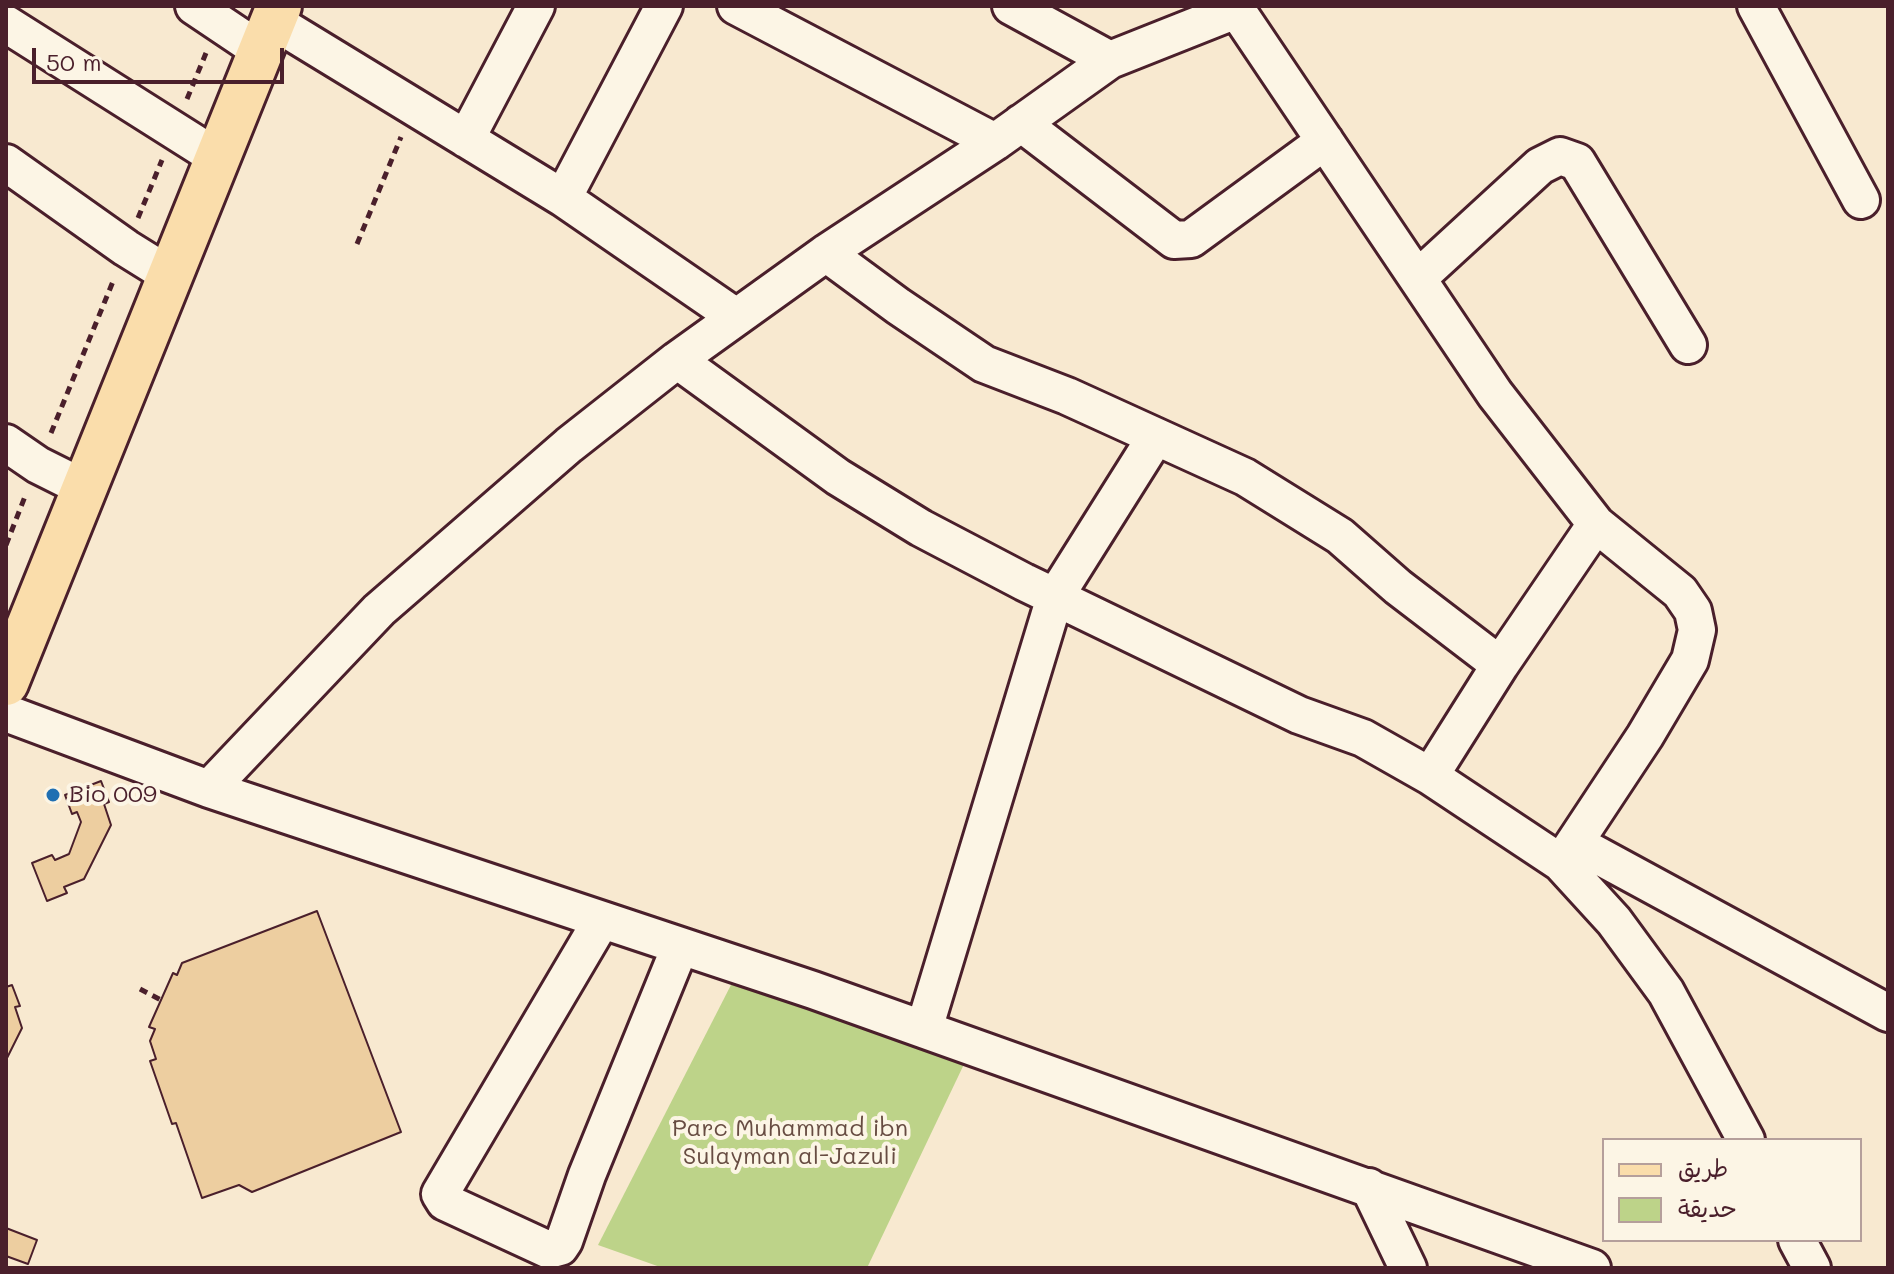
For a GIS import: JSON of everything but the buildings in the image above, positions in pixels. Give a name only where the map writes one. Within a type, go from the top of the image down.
[{"type":"main road","points":[[6,683],[271,26]]},
{"type":"street","points":[[194,6],[271,26],[563,198],[736,317]]},
{"type":"street","points":[[466,139],[536,6]]},
{"type":"street","points":[[563,198],[664,6]]},
{"type":"street","points":[[736,6],[1008,132],[1174,240],[1191,239],[1325,141]]},
{"type":"street","points":[[1011,6],[1110,60]]},
{"type":"street","points":[[1756,6],[1861,200]]},
{"type":"street","points":[[209,789],[379,610],[569,445],[677,360],[826,253],[1110,60],[1235,8],[1495,394],[1596,524],[1680,592],[1693,611],[1697,630],[1690,660],[1645,736],[1568,853]]},
{"type":"street","points":[[6,24],[218,158]]},
{"type":"street","points":[[1418,278],[1540,166],[1560,156],[1577,162],[1688,345]]},
{"type":"street","points":[[6,163],[171,276]]},
{"type":"street","points":[[826,253],[984,364],[1067,396],[1245,477],[1340,536],[1398,587],[1500,665]]},
{"type":"street","points":[[677,360],[849,484],[921,528],[1055,597],[1299,715],[1363,738],[1568,853],[1888,1013]]},
{"type":"street","points":[[924,1029],[1055,597],[1155,438]]},
{"type":"street","points":[[6,443],[38,465],[84,488]]},
{"type":"street","points":[[1430,776],[1500,665],[1596,524]]},
{"type":"street","points":[[6,713],[209,789],[924,1029],[1592,1268]]},
{"type":"street","points":[[1568,853],[1666,992],[1745,1138]]},
{"type":"street","points":[[601,921],[440,1194],[445,1202],[549,1250],[560,1247],[564,1241],[587,1175],[680,947]]},
{"type":"street","points":[[1369,1187],[1408,1268]]},
{"type":"street","points":[[1798,1242],[1812,1268]]},
{"type":"path","points":[[357,244],[413,108]]},
{"type":"path","points":[[140,989],[161,1000]]},
{"type":"green space","name":"Parc Muhammad ibn Sulayman al-Jazuli","points":[[733,981],[966,1060],[867,1268],[663,1268],[598,1245]]},
{"type":"place","name":"Bio 009","points":[[53,795]]}]
